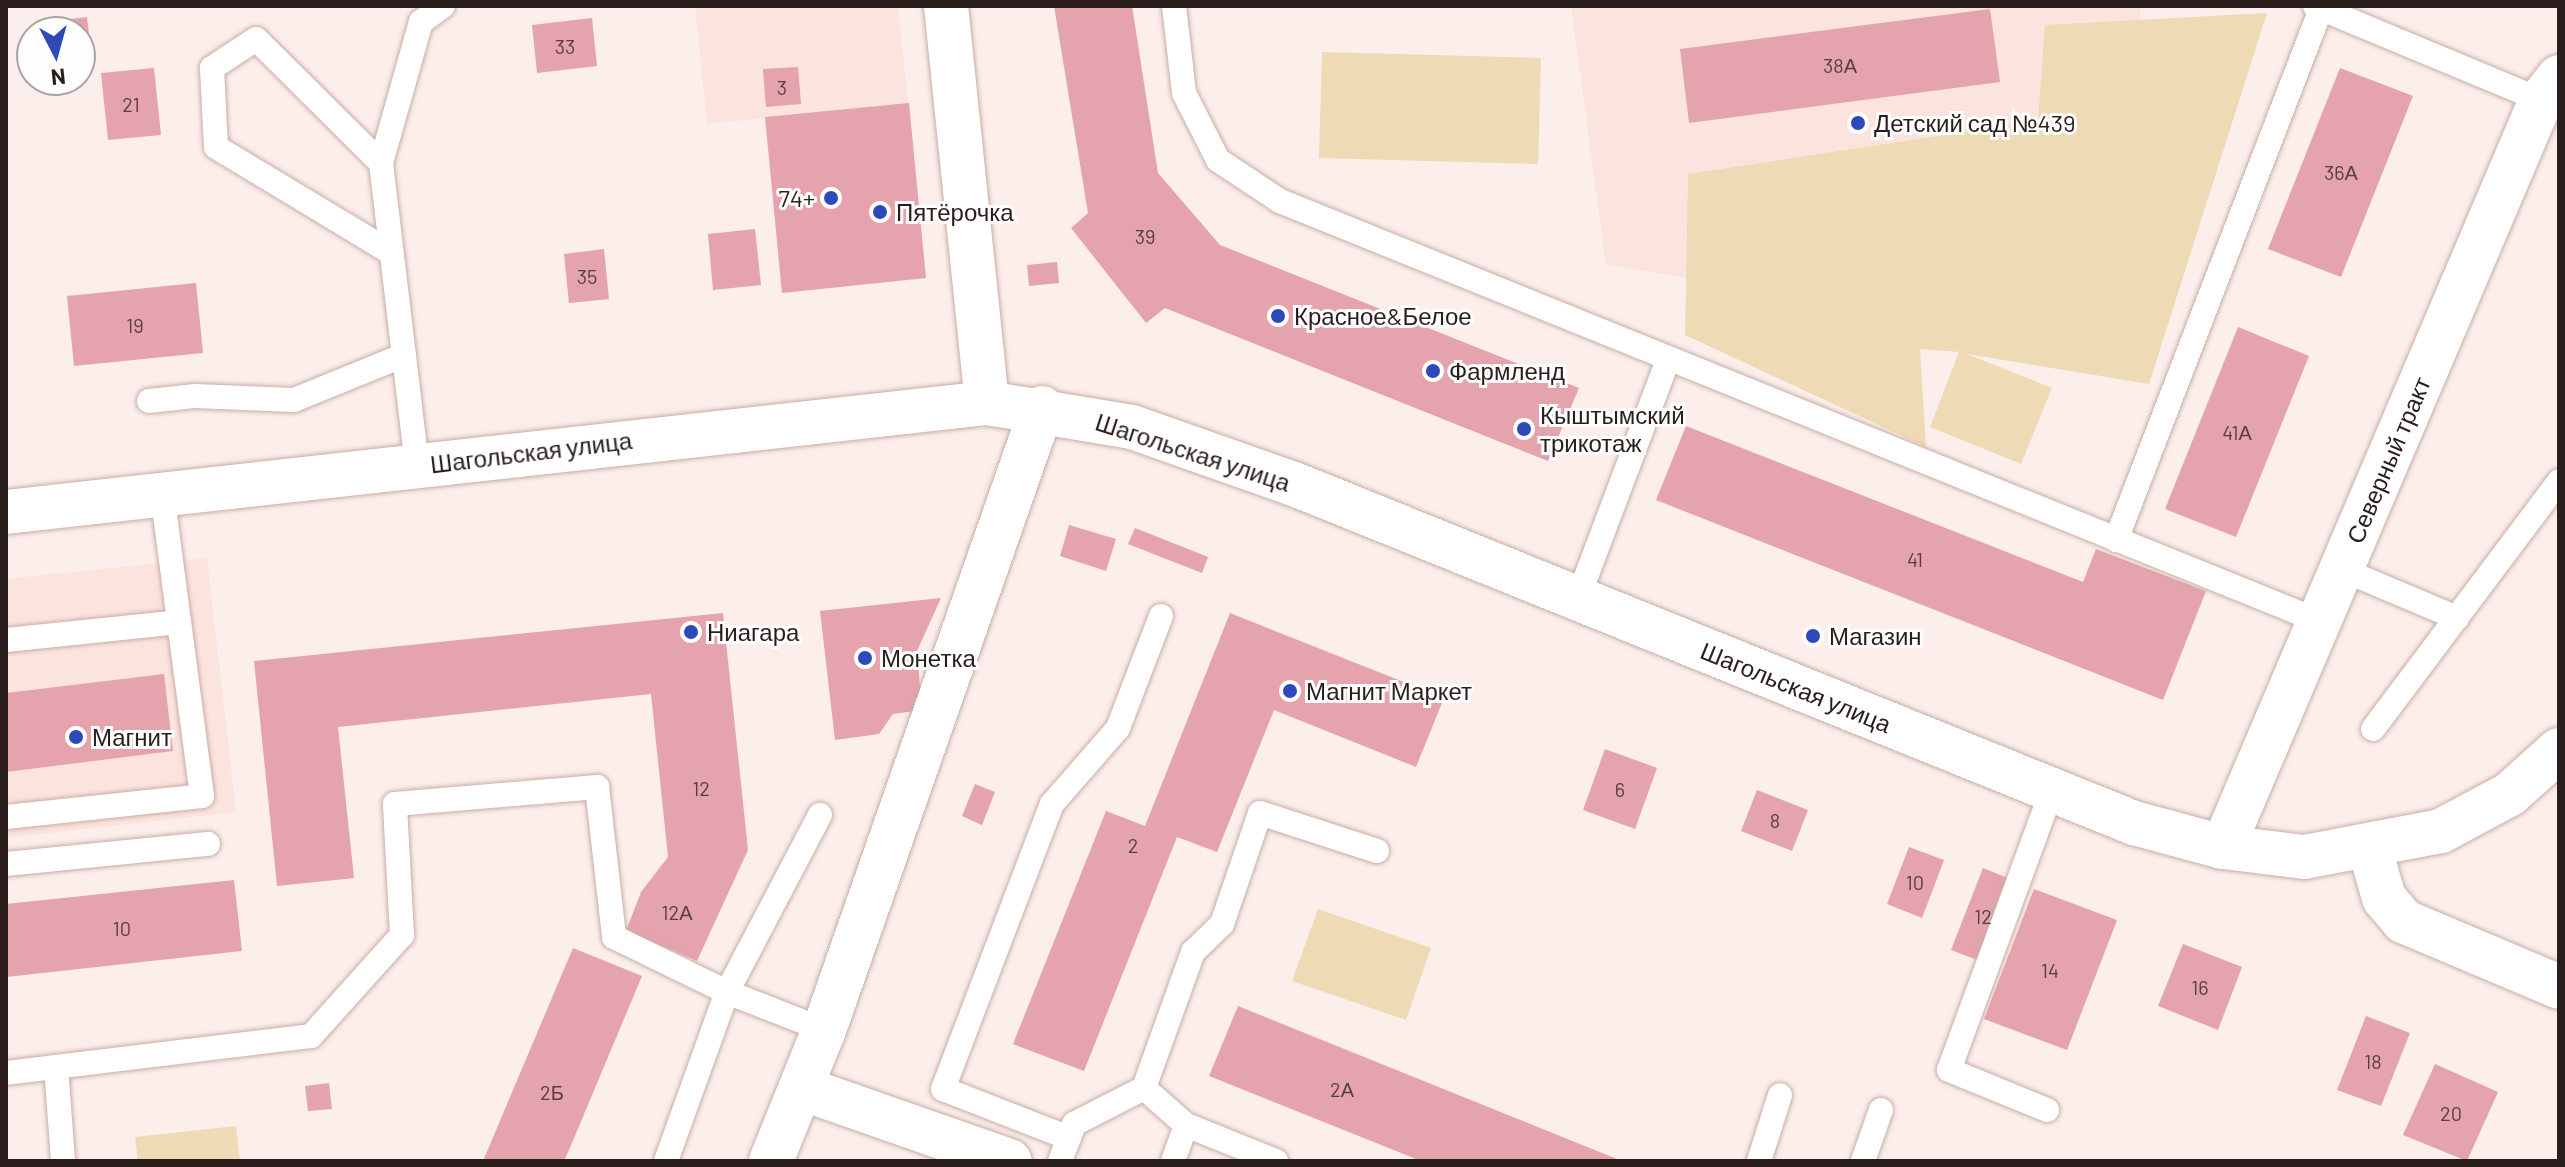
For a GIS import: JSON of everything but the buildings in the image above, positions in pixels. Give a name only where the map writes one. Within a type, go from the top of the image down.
[{"type":"main road","points":[[946,6],[987,403]]},
{"type":"main road","name":"Северный тракт","points":[[2223,847],[2550,88]]},
{"type":"main road","name":"Шагольская улица","points":[[6,512],[987,403],[1042,408],[1132,427],[1280,479],[2134,823],[2223,847],[2304,857],[2370,849],[2441,831],[2510,794],[2559,750]]},
{"type":"main road","points":[[771,1161],[824,1030],[1042,408]]},
{"type":"main road","points":[[2370,849],[2384,898],[2403,921],[2559,987]]},
{"type":"main road","points":[[801,1088],[1010,1161]]},
{"type":"lane","points":[[417,465],[381,163],[421,22],[443,6]]},
{"type":"lane","points":[[1174,6],[1184,93],[1218,160],[1280,201],[1667,362],[2319,621]]},
{"type":"lane","points":[[2116,540],[2319,7],[2550,88]]},
{"type":"lane","points":[[381,163],[256,39],[212,68],[216,147],[392,253]]},
{"type":"lane","points":[[149,401],[194,396],[294,400],[404,355]]},
{"type":"lane","points":[[1578,598],[1667,362]]},
{"type":"lane","points":[[2373,729],[2559,481]]},
{"type":"lane","points":[[6,817],[202,796],[162,494]]},
{"type":"lane","points":[[2341,569],[2457,618]]},
{"type":"lane","points":[[1069,1138],[943,1089],[1052,804],[1118,728],[1161,616]]},
{"type":"lane","points":[[6,640],[179,622]]},
{"type":"lane","points":[[6,1073],[311,1036],[402,935],[395,804],[597,787],[614,937],[727,992],[824,1030]]},
{"type":"lane","points":[[2047,1110],[1949,1070],[2052,790]]},
{"type":"lane","points":[[1060,1161],[1074,1124],[1144,1088],[1193,952],[1222,924],[1260,813],[1377,851]]},
{"type":"lane","points":[[666,1161],[727,992],[820,815]]},
{"type":"lane","points":[[6,864],[208,844]]},
{"type":"lane","points":[[56,1067],[63,1161]]},
{"type":"lane","points":[[1144,1088],[1186,1125],[1276,1161]]},
{"type":"lane","points":[[1759,1161],[1780,1095]]},
{"type":"lane","points":[[1863,1161],[1881,1110]]},
{"type":"lane","points":[[1173,1161],[1186,1125]]},
{"type":"shaded area","points":[[695,6],[898,6],[926,278],[782,293],[765,118],[707,124]]},
{"type":"shaded area","name":"Детский сад №439","points":[[1571,6],[2141,6],[2115,240],[2079,339],[1606,265]]},
{"type":"shaded area","points":[[2267,13],[2149,384],[1967,354],[2052,388],[2021,464],[1930,427],[1959,352],[1920,349],[1926,447],[1685,335],[1688,174],[2038,121],[2045,25]]},
{"type":"shaded area","points":[[1322,52],[1541,58],[1538,164],[1319,158]]},
{"type":"shaded area","points":[[207,558],[236,812],[6,838],[6,579]]},
{"type":"shaded area","points":[[1318,909],[1431,948],[1406,1020],[1292,981]]},
{"type":"shaded area","points":[[236,1126],[240,1161],[138,1161],[135,1137]]},
{"type":"place","name":"Детский сад №439","points":[[1858,123]]},
{"type":"place","name":"74+","points":[[831,198]]},
{"type":"place","name":"Пятёрочка","points":[[880,212]]},
{"type":"place","name":"Красное&Белое","points":[[1278,316]]},
{"type":"place","name":"Фармленд","points":[[1433,371]]},
{"type":"place","name":"Кыштымский трикотаж","points":[[1524,429]]},
{"type":"place","name":"Ниагара","points":[[691,632]]},
{"type":"place","name":"Магазин","points":[[1813,636]]},
{"type":"place","name":"Монетка","points":[[865,658]]},
{"type":"place","name":"Магнит Маркет","points":[[1290,691]]},
{"type":"place","name":"Магнит","points":[[76,737]]}]
